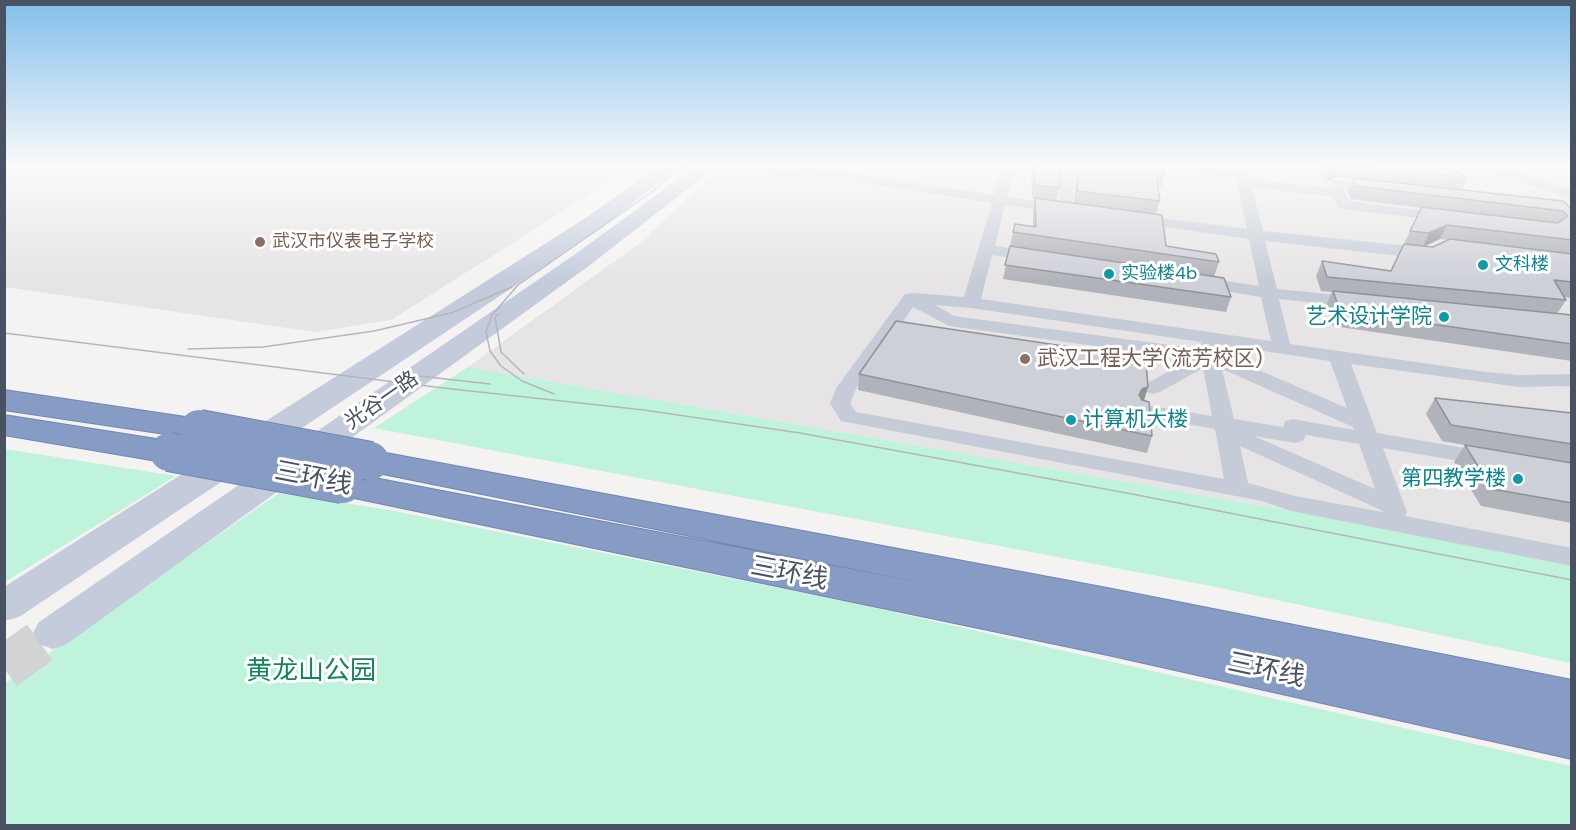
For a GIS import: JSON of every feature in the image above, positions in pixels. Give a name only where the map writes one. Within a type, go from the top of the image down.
[{"type":"highway","name":"三环线","points":[[4,400],[199,429],[356,472],[1572,737]]},
{"type":"highway","name":"三环线","points":[[4,425],[169,452],[356,472],[1107,604],[1572,701]]},
{"type":"main road","name":"光谷一路","points":[[5,606],[618,205]]},
{"type":"main road","name":"光谷一路","points":[[53,633],[582,260],[656,205]]},
{"type":"street","points":[[971,303],[998,205]]},
{"type":"street","points":[[1016,205],[1072,210],[1072,205]]},
{"type":"street","points":[[1249,205],[1282,349]]},
{"type":"street","points":[[1343,205],[1464,220]]},
{"type":"street","points":[[1117,216],[1426,255],[1440,246]]},
{"type":"street","points":[[986,249],[1051,259]]},
{"type":"street","points":[[1181,279],[1269,293],[1375,304]]},
{"type":"street","points":[[911,298],[971,303],[1208,347],[1366,431]]},
{"type":"street","points":[[911,298],[949,321],[1084,340],[1282,349],[1486,378],[1572,380]]},
{"type":"street","points":[[911,298],[847,387],[840,403],[848,417],[1238,489],[1291,503],[1396,515],[1572,557]]},
{"type":"street","points":[[1084,340],[1116,361]]},
{"type":"street","points":[[1153,388],[1208,347]]},
{"type":"street","points":[[1208,347],[1238,489]]},
{"type":"street","points":[[1340,358],[1396,515]]},
{"type":"street","points":[[1546,381],[1572,397]]},
{"type":"street","points":[[1146,411],[1225,427],[1296,436],[1293,426],[1366,431],[1510,463]]},
{"type":"street","points":[[1225,427],[1396,515]]},
{"type":"shaded area","name":"武汉市仪表电子学校","points":[[5,205],[573,205],[391,320],[315,332],[5,287]]},
{"type":"shaded area","name":"武汉工程大学(流芳校区)","points":[[681,205],[1571,205],[1571,562],[1384,527],[468,367],[641,242]]},
{"type":"green space","points":[[468,367],[1384,527],[1571,562],[1571,663],[1211,586],[374,428]]},
{"type":"green space","points":[[5,449],[176,476],[5,582]]},
{"type":"green space","name":"黄龙山公园","points":[[279,493],[384,509],[849,602],[1571,766],[1571,825],[5,825],[4,684]]},
{"type":"building","points":[[1035,205],[1085,205],[1162,215],[1166,246],[1216,254],[1219,262],[1013,232],[1015,224],[1036,227]]},
{"type":"building","points":[[1511,205],[1567,205],[1572,209],[1572,240],[1447,225],[1429,233],[1410,231],[1422,207],[1558,223],[1568,216],[1563,211]]},
{"type":"building","name":"文科楼","points":[[1450,239],[1572,254],[1572,282],[1554,280],[1566,300],[1327,277],[1322,261],[1391,271],[1404,244],[1433,247]]},
{"type":"building","points":[[1010,246],[1224,278],[1231,297],[1005,265]]},
{"type":"building","points":[[1333,291],[1572,315],[1572,344],[1340,311]]},
{"type":"building","name":"计算机大楼","points":[[896,321],[1117,354],[1130,363],[1138,365],[1146,363],[1148,387],[1142,389],[1139,395],[1142,400],[1149,402],[1152,436],[859,374]]},
{"type":"building","points":[[1435,398],[1572,413],[1572,444],[1451,425]]},
{"type":"building","points":[[1465,445],[1572,463],[1572,503],[1492,489]]},
{"type":"tunnel","points":[[4,668],[53,633]]},
{"type":"tram line","points":[[554,394],[522,381],[501,366],[490,351],[486,332],[492,315],[518,285],[634,205]]},
{"type":"tram line","points":[[188,349],[263,347],[374,331],[451,313],[512,287]]},
{"type":"tram line","points":[[499,314],[495,317],[501,352],[524,374]]},
{"type":"tram line","points":[[4,333],[443,388],[644,410],[800,433],[1132,494],[1572,580]]},
{"type":"tram line","points":[[410,375],[490,384]]},
{"type":"place","name":"武汉市仪表电子学校","points":[[260,242]]},
{"type":"place","name":"文科楼","points":[[1483,265]]},
{"type":"place","name":"实验楼4b","points":[[1109,274]]},
{"type":"place","name":"艺术设计学院","points":[[1444,317]]},
{"type":"place","name":"武汉工程大学(流芳校区)","points":[[1025,359]]},
{"type":"place","name":"计算机大楼","points":[[1071,420]]},
{"type":"place","name":"第四教学楼","points":[[1518,479]]}]
